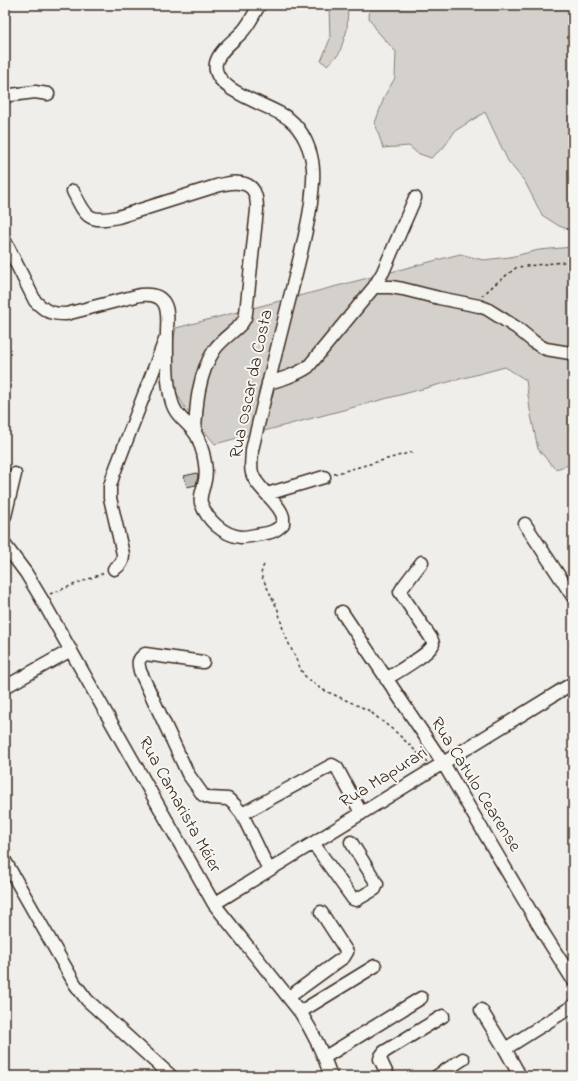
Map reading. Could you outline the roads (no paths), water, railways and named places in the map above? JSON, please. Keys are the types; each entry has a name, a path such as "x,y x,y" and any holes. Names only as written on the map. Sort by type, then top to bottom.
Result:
{"street":[{"name":"Rua Oscar da Costa","path":"5,241 35,301 48,312 66,314 149,294 156,296 164,303 167,316 168,372 171,401 177,414 195,433 203,454 206,472 201,495 201,503 210,519 217,527 230,534 242,537 266,534 276,530 283,524 283,517 278,508 257,483 252,473 252,450 308,227 313,185 313,169 309,150 303,135 293,123 280,113 229,88 218,77 215,69 216,61 220,54 244,30 253,17 258,5"},
{"path":"5,98 11,95 35,92 48,94"},
{"path":"73,191 81,208 88,216 96,220 118,217 226,183 247,184 253,189 256,196 257,210 245,318 242,323 215,349 209,362 198,394 195,433"},
{"path":"268,383 291,376 308,367 374,287 383,272 415,198"},
{"path":"374,287 391,287 402,289 487,308 517,328 540,346 573,355"},
{"path":"114,569 123,561 123,554 110,498 110,486 167,333"},
{"path":"5,516 15,474"},
{"path":"267,494 324,476"},
{"path":"524,524 573,597"},
{"name":"Rua Camarista Méier","path":"5,545 26,573 41,598 214,904 300,1012 311,1029 325,1057 331,1076"},
{"path":"386,679 427,652 433,645 431,638 400,592 422,562"},
{"name":"Rua Catulo Cearense","path":"342,612 386,679 573,980"},
{"path":"5,687 71,650"},
{"path":"203,662 145,654 140,658 138,664 188,774 203,795 210,798 228,799 234,804 242,814 269,870"},
{"name":"Rua Mapurari","path":"214,904 573,683"},
{"path":"242,814 332,765 337,768 360,809 361,814"},
{"path":"313,843 353,899 356,900 375,889 377,884 351,842"},
{"path":"5,861 81,993 93,1006 170,1076"},
{"path":"289,997 346,955 347,952 321,912"},
{"path":"300,1012 375,966"},
{"path":"325,1057 421,998"},
{"path":"505,1049 573,1006"},
{"path":"481,1010 520,1076"},
{"path":"388,1076 380,1059 384,1052 443,1016"},
{"path":"437,1076 463,1059"}]}
